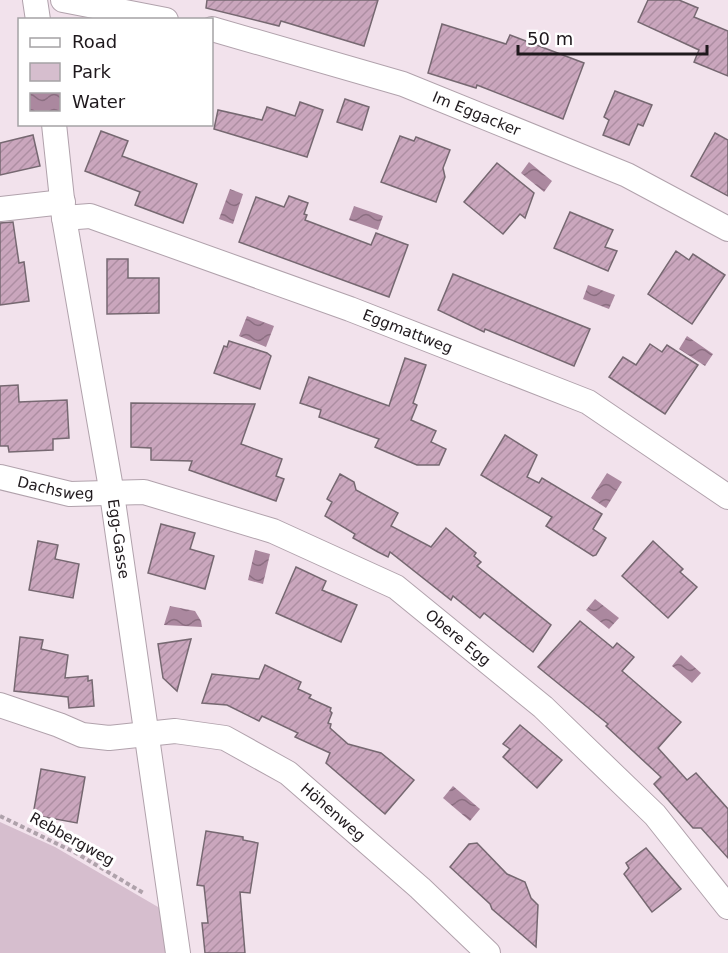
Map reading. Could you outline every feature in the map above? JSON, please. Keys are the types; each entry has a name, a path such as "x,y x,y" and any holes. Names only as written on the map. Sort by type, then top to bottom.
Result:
{"street":[{"path":"35,0 38,18"},
{"path":"63,0 156,18"},
{"name":"Im Eggacker","path":"213,29 403,84 627,175 728,229"},
{"name":"Egg-Gasse","path":"54,126 64,210 112,494 149,735 178,953"},
{"name":"Eggmattweg","path":"0,209 64,210 90,216 350,309 588,402 728,498"},
{"name":"Dachsweg","path":"0,477 70,494 112,494"},
{"name":"Obere Egg","path":"112,494 144,492 273,531 396,587 543,707 655,815 728,907"},
{"name":"Höhenweg","path":"0,705 59,724 82,735 110,738 175,731 225,738 288,773 420,888 488,953"}],"path":[{"name":"Rebbergweg","path":"0,816 76,853 131,887"}],"green space":[{"path":"0,822 55,847 158,907 169,916 175,953 0,953"}],"water":[{"path":"529,162 552,181 544,192 521,173"},
{"path":"230,189 243,194 233,224 219,219"},
{"path":"354,206 383,216 378,230 349,220"},
{"path":"588,285 615,295 609,309 583,299"},
{"path":"247,316 274,326 266,347 239,336"},
{"path":"687,336 713,354 705,366 679,349"},
{"path":"607,473 622,482 606,508 591,498"},
{"path":"255,550 270,554 263,584 248,580"},
{"path":"595,599 619,618 609,629 586,610"},
{"path":"170,606 195,611 202,627 164,625"},
{"path":"681,655 701,673 692,683 672,666"},
{"path":"453,786 480,809 470,821 443,798"}],"building":[{"path":"207,0 378,0 364,46 281,21 279,26 206,8"},
{"path":"648,0 679,0 698,8 694,17 728,31 728,76 694,62 699,50 638,22"},
{"path":"442,24 506,44 510,35 584,63 563,119 477,85 476,88 428,73"},
{"path":"615,91 652,105 643,126 638,124 629,145 603,135 609,120 604,117"},
{"path":"345,99 369,107 362,130 337,122"},
{"path":"300,102 323,110 307,157 214,129 218,110 262,120 267,107 295,116"},
{"path":"101,131 128,141 122,156 197,184 183,223 135,205 140,192 85,171"},
{"path":"715,133 728,140 728,196 691,176"},
{"path":"33,135 40,166 0,175 0,143"},
{"path":"400,136 414,141 416,137 450,150 443,168 445,177 436,202 381,182"},
{"path":"497,163 534,193 525,218 520,214 503,234 464,202"},
{"path":"289,196 308,203 304,214 307,215 305,220 371,245 376,233 408,245 389,297 239,242 256,197 284,207"},
{"path":"570,212 613,230 605,247 617,251 608,271 554,248"},
{"path":"13,222 19,263 24,262 29,301 0,305 0,223"},
{"path":"676,251 689,260 693,254 725,275 692,324 648,294"},
{"path":"107,259 128,259 128,278 159,278 159,313 107,314"},
{"path":"453,274 590,329 574,366 485,329 484,332 438,310"},
{"path":"229,341 271,356 260,389 214,373 224,346 227,347"},
{"path":"650,344 662,352 667,345 698,365 665,414 609,377 623,357 636,365"},
{"path":"405,358 426,365 413,403 417,405 411,420 436,431 431,442 446,449 439,465 417,465 375,447 379,439 319,417 321,410 300,403 309,377 389,406"},
{"path":"18,385 19,402 67,400 69,438 53,439 53,450 9,452 8,446 0,446 0,386"},
{"path":"131,403 255,404 241,444 282,459 276,476 284,479 276,501 189,470 192,461 151,460 151,448 131,447"},
{"path":"505,435 537,455 527,477 539,483 542,478 602,514 593,529 606,538 596,555 593,556 546,526 552,517 481,475"},
{"path":"340,474 354,482 356,490 398,513 391,526 431,547 446,528 476,553 474,556 481,562 477,566 551,625 533,652 484,613 480,618 453,596 451,600 390,552 388,557 378,552 353,538 355,534 325,516 332,502 327,499"},
{"path":"161,524 195,533 190,549 214,556 205,589 148,573"},
{"path":"38,541 58,545 55,559 79,564 73,598 29,590"},
{"path":"653,541 683,569 680,572 697,587 668,618 622,576"},
{"path":"296,567 326,581 322,590 357,605 341,642 276,613"},
{"path":"580,621 613,648 617,643 634,657 622,671 681,722 658,748 687,780 696,773 728,809 728,858 701,828 693,828 654,784 661,777 606,726 608,724 538,667"},
{"path":"20,637 43,640 41,649 68,655 65,678 88,676 88,681 92,680 94,706 69,708 68,697 14,691"},
{"path":"191,639 177,691 163,678 158,644"},
{"path":"265,665 301,682 298,689 311,695 309,698 331,708 332,713 328,723 331,724 330,728 348,744 381,753 414,780 385,814 326,763 330,753 295,737 298,733 262,716 259,721 227,705 202,703 212,674 259,679"},
{"path":"520,725 562,760 537,788 503,757 510,749 503,744"},
{"path":"41,769 85,777 77,823 33,815"},
{"path":"206,831 243,837 243,840 258,843 250,893 240,892 245,953 205,953 202,923 208,923 204,886 197,885"},
{"path":"477,843 507,874 525,882 531,898 538,905 536,947 492,909 490,904 450,867 469,844"},
{"path":"646,848 681,889 652,912 624,874 629,868 626,863"}]}
